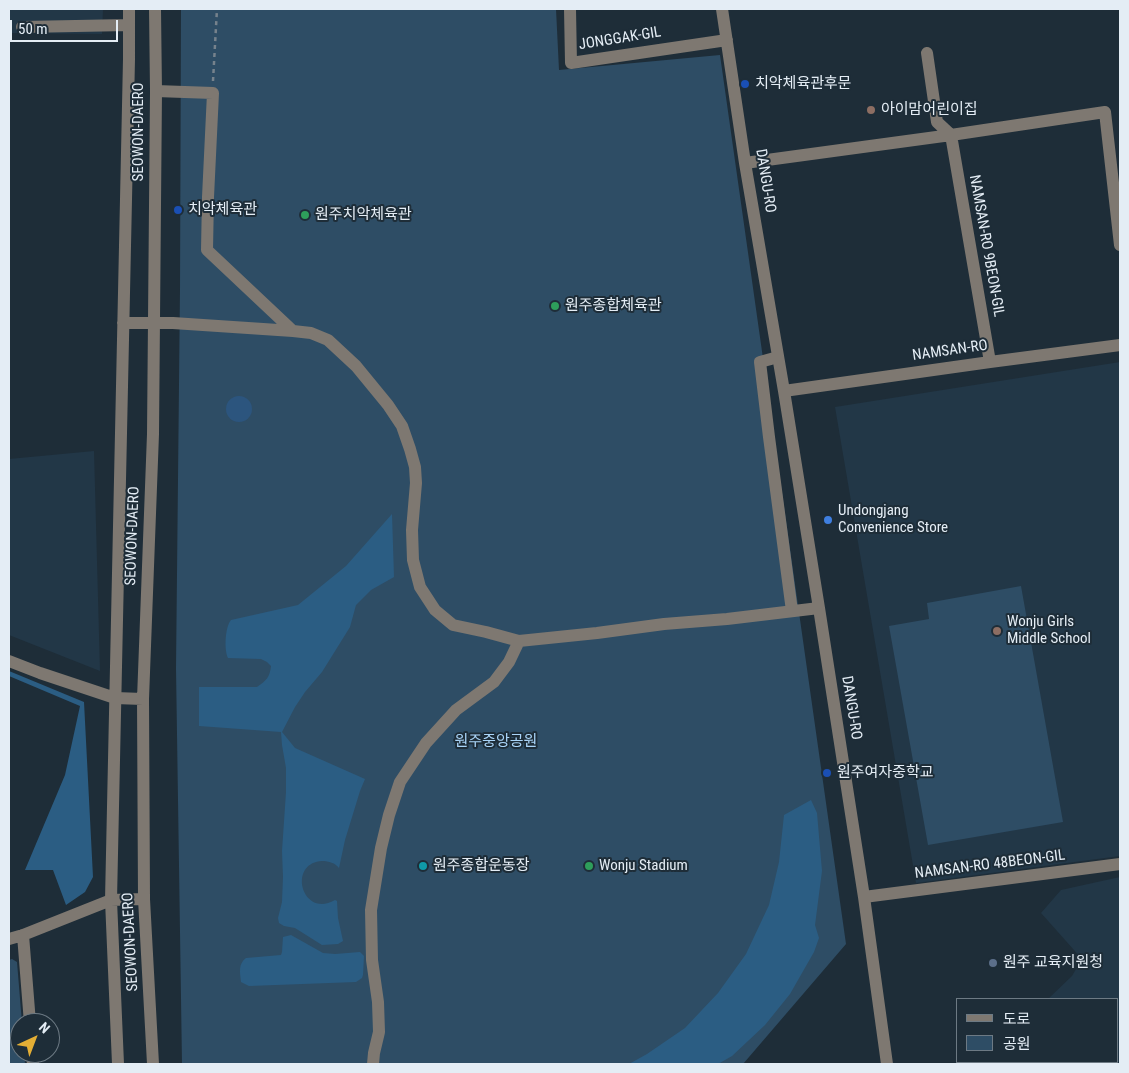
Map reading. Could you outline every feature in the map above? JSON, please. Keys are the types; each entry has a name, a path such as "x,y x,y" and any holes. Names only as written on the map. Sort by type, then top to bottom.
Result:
{"street":[{"name":"SEOWON-DAERO","path":"118,1064 111,900 129,9"},
{"name":"SEOWON-DAERO","path":"153,1064 144,899 144,699 153,434 155,9"},
{"name":"JONGGAK-GIL","path":"570,9 571,63 727,40"},
{"name":"DANGU-RO","path":"722,9 745,163 819,608 864,897 887,1064"},
{"path":"22,27 129,25"},
{"path":"927,53 936,122 951,134"},
{"path":"156,90 213,93 207,250 293,331"},
{"path":"745,163 1105,112 1120,245"},
{"name":"NAMSAN-RO 9BEON-GIL","path":"951,134 990,362"},
{"path":"123,323 154,322 293,331 311,333 328,340 356,366 388,405 402,426 415,467 416,483 412,530 413,560 420,587 435,610 453,625 519,641 819,608"},
{"name":"NAMSAN-RO","path":"784,392 990,362 1120,346"},
{"path":"778,357 760,362 768,437 792,611"},
{"path":"373,1064 379,1032 378,1002 372,960 371,910 381,848 400,782 426,743 456,710 494,682 509,662 519,641"},
{"path":"9,661 115,698 144,699"},
{"name":"NAMSAN-RO 48BEON-GIL","path":"864,897 1120,864"},
{"path":"9,940 111,900 144,899"},
{"path":"23,935 29,1013"}],"path":[{"path":"213,93 217,9"}],"shaded area":[{"path":"9,9 103,9 102,34 9,33"},
{"name":"Wonju Girls Middle School","path":"1120,362 1120,856 916,883 835,407"},
{"path":"239,396 248,400 252,409 248,418 239,422 230,418 226,409 230,400"},
{"path":"94,451 100,671 9,635 9,459"},
{"path":"392,514 394,577 371,590 356,605 350,627 322,672 295,707 282,732 295,748 365,779 345,840 339,868 327,861 311,864 305,871 302,879 307,897 314,902 324,904 337,901 338,918 343,941 338,944 322,945 295,928 279,923 278,918 282,902 282,851 286,792 286,768 281,732 199,726 199,687 257,687 263,683 269,676 271,666 267,662 261,659 228,658 226,639 227,628 231,620 298,605 346,566"},
{"path":"9,671 84,702 93,877 85,892 66,905 53,870 25,870 65,775 80,706 9,676"},
{"path":"811,800 817,813 822,871 815,925 819,938 814,952 790,994 765,1025 732,1056 718,1064 629,1064 685,1028 718,993 746,954 769,905 779,862 784,815"},
{"path":"1120,877 1120,1064 998,1064 1119,1063 1119,998 1049,998 1072,976 1082,959 1041,913 1061,890"},
{"path":"291,935 323,953 360,952 364,956 362,978 356,982 249,986 241,982 240,968 243,960 246,958 281,955 283,937"}],"green space":[{"name":"원주중앙공원","path":"181,9 556,9 559,70 720,55 846,944 743,1064 182,1064 176,668"},
{"path":"1021,586 1063,822 928,845 889,626 929,619 927,603"},
{"path":"12,959 17,962 21,1013 10,1013 10,1063 25,1064 9,1064 9,960"}],"place":[{"name":"치악체육관후문","path":"745,84"},
{"name":"아이맘어린이집","path":"871,110"},
{"name":"치악체육관","path":"178,210"},
{"name":"원주치악체육관","path":"305,215"},
{"name":"원주종합체육관","path":"555,306"},
{"name":"Undongjang Convenience Store","path":"828,520"},
{"name":"Wonju Girls Middle School","path":"997,631"},
{"name":"원주여자중학교","path":"827,773"},
{"name":"원주종합운동장","path":"423,866"},
{"name":"Wonju Stadium","path":"589,866"},
{"name":"원주 교육지원청","path":"993,963"}]}
